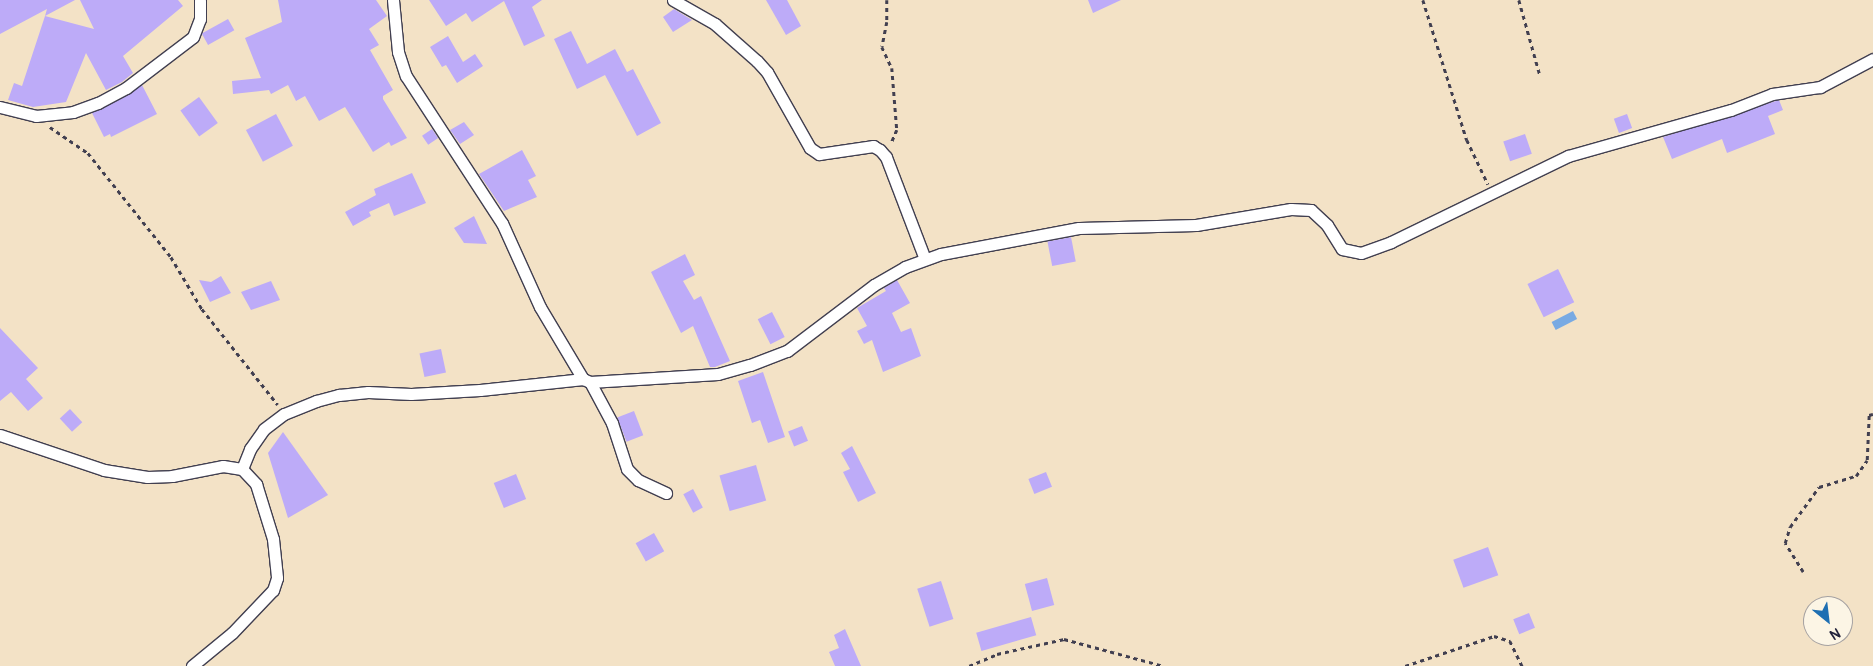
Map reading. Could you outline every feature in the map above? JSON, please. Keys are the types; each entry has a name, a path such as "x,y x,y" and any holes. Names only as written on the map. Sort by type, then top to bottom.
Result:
{"street":[{"path":"393,0 398,52 406,76 502,223 540,307 612,423 627,469 638,480 666,493"},
{"path":"673,0 716,24 757,61 771,78 810,148 820,154 873,146 886,157 925,259"},
{"path":"0,107 36,116 73,112 98,103 154,69 193,37 200,19 198,1"},
{"path":"242,469 250,449 264,429 284,414 316,400 368,392 480,390 587,380 718,374 750,365 787,351 874,285 925,259 1079,228 1196,225 1291,209 1311,210 1327,225 1342,249 1361,253 1390,242 1492,192 1597,145 1731,110 1772,94 1820,87 1873,59"},
{"path":"0,435 59,458 104,470 147,476 172,476 223,466 242,469 256,484 273,539 277,578 260,606 192,666"}],"path":[{"path":"886,0 887,22 882,47 892,68 897,130 886,157"},
{"path":"1423,0 1467,140 1492,192"},
{"path":"1519,0 1540,75"},
{"path":"36,116 88,153 171,257 202,310 268,388 284,414"},
{"path":"1803,572 1785,543 1790,527 1818,487 1856,476 1867,460 1869,415 1873,414"},
{"path":"1405,666 1494,636 1510,641 1522,666"},
{"path":"969,666 1004,652 1064,639 1164,666"}],"water":[{"path":"1573,311 1577,319 1556,330 1552,322"}],"building":[{"path":"0,0 75,0 45,16 47,9 0,34"},
{"path":"80,0 178,0 183,6 123,56 133,73 122,82 106,90 86,53 66,102 33,107 8,100 14,83 22,86 45,16 94,29"},
{"path":"278,0 376,0 387,16 369,29 379,45 370,50 393,90 383,96 383,99 407,138 391,146 389,142 373,152 345,107 319,121 305,96 296,101 288,85 271,94 269,90 233,94 232,81 261,78 245,38 282,22"},
{"path":"429,0 542,0 532,7 545,36 524,46 504,1 472,22 466,13 446,26"},
{"path":"766,0 787,0 801,26 786,35"},
{"path":"1088,0 1121,0 1093,13"},
{"path":"674,9 692,20 673,32 663,17"},
{"path":"228,19 234,30 208,45 202,34"},
{"path":"571,31 587,64 615,49 627,72 633,69 661,123 637,136 605,75 577,89 554,39"},
{"path":"448,36 463,62 475,54 483,66 457,83 446,65 442,67 430,47"},
{"path":"142,85 157,114 111,137 110,134 104,137 92,113"},
{"path":"199,97 218,123 199,136 180,111"},
{"path":"1779,100 1783,110 1768,116 1775,134 1727,153 1722,139 1672,159 1663,137"},
{"path":"276,114 293,146 263,162 246,130"},
{"path":"1627,114 1632,128 1619,133 1614,119"},
{"path":"464,122 474,135 460,144 450,130"},
{"path":"432,129 438,138 428,145 422,136"},
{"path":"1525,134 1532,154 1510,161 1503,141"},
{"path":"522,150 536,176 528,180 537,197 504,211 479,174"},
{"path":"412,173 426,203 394,216 389,203 369,212 371,216 353,226 345,212 376,195 374,189"},
{"path":"474,216 487,244 464,243 454,228"},
{"path":"1071,237 1076,262 1052,266 1047,242"},
{"path":"685,254 695,275 683,281 694,300 701,296 730,361 715,367 710,367 693,326 681,333 651,272"},
{"path":"1558,269 1574,302 1544,317 1527,284"},
{"path":"221,276 231,293 210,302 199,280 211,282"},
{"path":"897,280 910,303 892,313 901,332 911,328 921,356 883,372 872,340 864,344 857,331 867,326 857,308 886,291 884,288"},
{"path":"271,281 280,300 251,310 241,292"},
{"path":"772,312 785,337 770,344 758,319"},
{"path":"0,328 38,368 26,379 43,398 28,411 11,392 0,401"},
{"path":"441,349 446,372 424,377 419,354"},
{"path":"763,372 785,437 768,443 760,420 752,423 738,381"},
{"path":"70,409 82,422 72,432 60,419"},
{"path":"634,411 643,435 627,442 617,417"},
{"path":"802,426 808,441 794,446 788,432"},
{"path":"283,432 328,495 288,518 268,453"},
{"path":"852,446 876,493 858,502 843,472 850,469 841,453"},
{"path":"756,465 766,501 730,511 719,475"},
{"path":"1046,472 1052,487 1034,494 1028,479"},
{"path":"516,474 526,499 504,508 494,483"},
{"path":"693,489 703,508 693,513 683,494"},
{"path":"654,533 664,551 646,562 636,543"},
{"path":"1488,547 1498,575 1463,588 1453,560"},
{"path":"1047,578 1054,605 1032,611 1025,584"},
{"path":"941,581 953,619 930,627 917,589"},
{"path":"1529,613 1535,628 1519,634 1513,619"},
{"path":"1031,617 1036,635 981,651 976,633"},
{"path":"845,629 861,666 835,666 829,652 839,648 834,635"}]}
